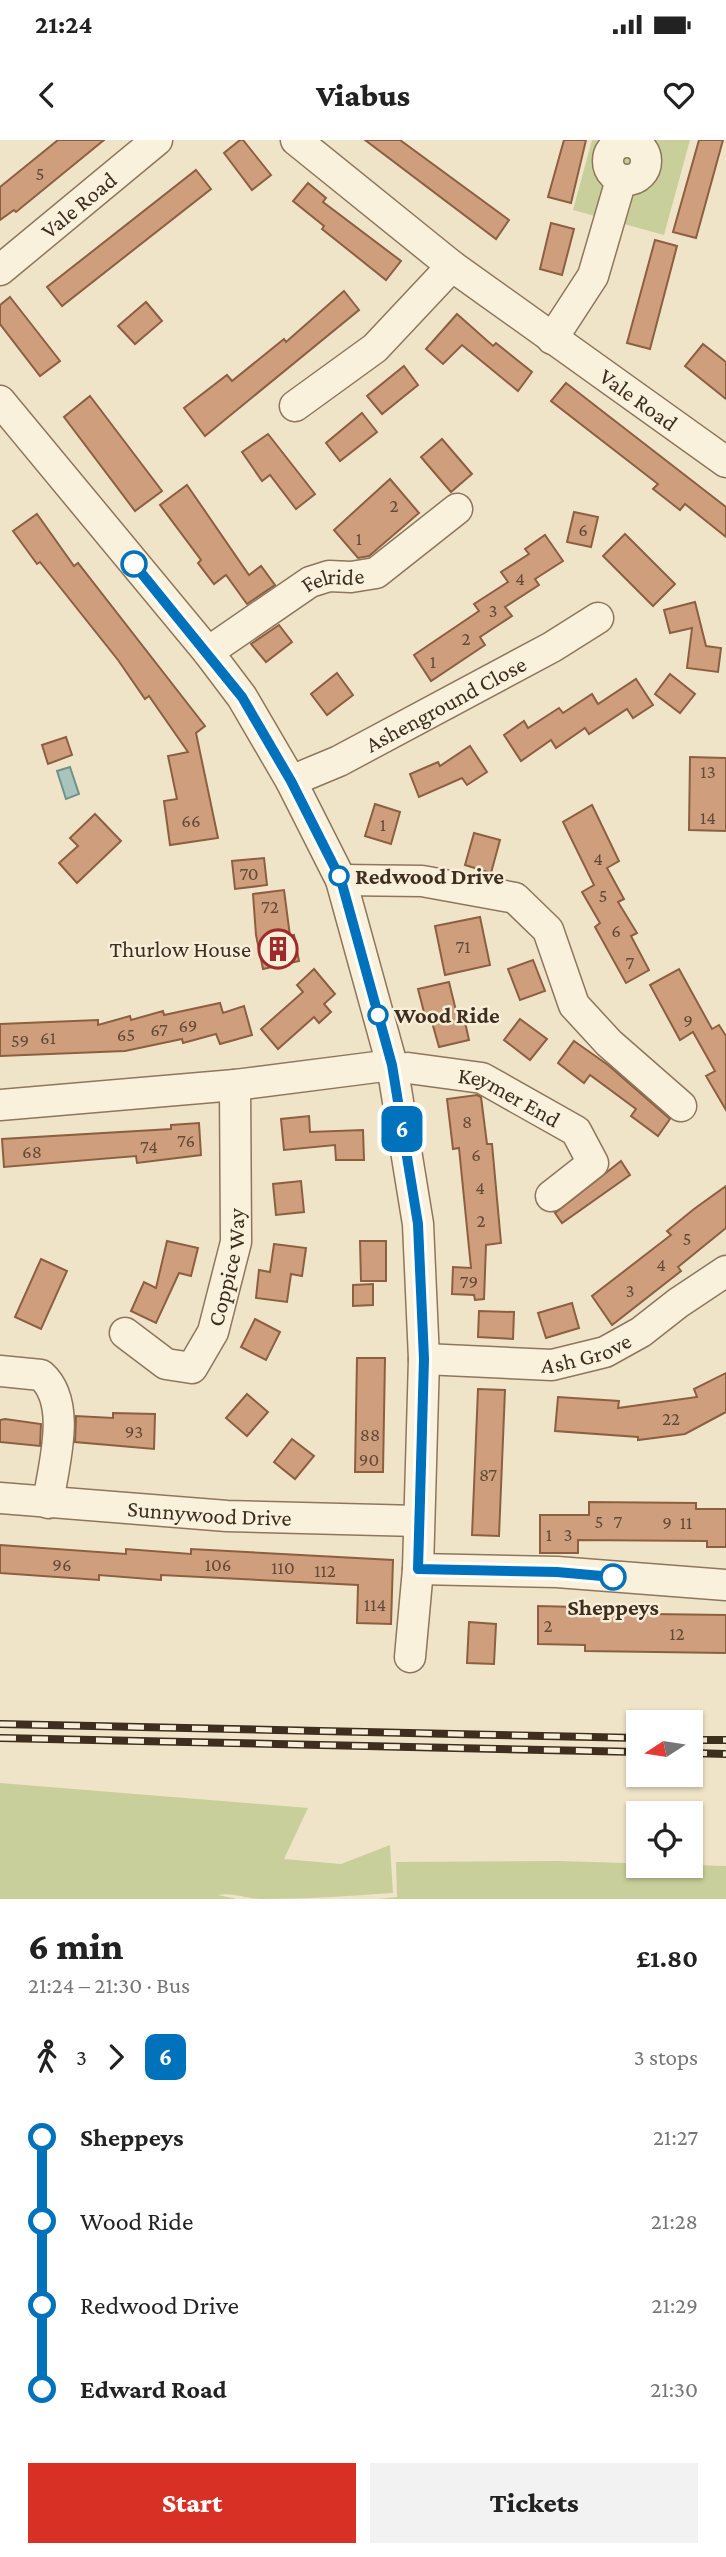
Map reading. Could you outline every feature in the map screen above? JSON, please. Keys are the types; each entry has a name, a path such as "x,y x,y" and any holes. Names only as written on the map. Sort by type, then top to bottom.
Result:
{"street":[{"name":"Vale Road","path":"0,270 157,140"},
{"name":"Vale Road","path":"296,140 452,267 726,462"},
{"path":"552,340 593,275 621,180"},
{"path":"295,406 375,348 452,267"},
{"path":"2,407 208,652 242,697 291,781 341,880 392,1068 418,1224 424,1359 418,1569 410,1657"},
{"name":"Felride","path":"208,652 310,582 330,576 351,577 376,573 457,509"},
{"name":"Ashenground Close","path":"291,781 351,755 552,647 598,618"},
{"path":"341,880 422,881 515,898 548,930 574,1005 609,1043 681,1106"},
{"path":"0,1105 235,1085 392,1068"},
{"name":"Keymer End","path":"392,1068 482,1078 576,1131 593,1163 551,1196"},
{"name":"Coppice Way","path":"125,1333 166,1364 192,1368 213,1332 236,1242 235,1085"},
{"name":"Ash Grove","path":"424,1359 552,1365 605,1352 641,1332 726,1271"},
{"path":"0,1371 41,1375 54,1391 58,1424 48,1503"},
{"name":"Sunnywood Drive","path":"0,1498 227,1516 418,1521"},
{"path":"418,1569 557,1572 726,1586"}],"green space":[{"path":"592,140 690,140 664,235 573,210"},
{"path":"0,1783 308,1808 284,1859 341,1864 390,1845 393,1893 278,1899 223,1894 218,1895 237,1899 0,1899"},
{"path":"396,1862 626,1863 626,1878 703,1878 703,1865 726,1866 726,1899 377,1899 397,1897"}],"water":[{"path":"70,767 79,794 66,799 57,771"}],"building":[{"path":"58,140 104,140 16,212 14,210 0,220 0,187"},
{"path":"243,140 271,175 252,190 224,153"},
{"path":"365,140 400,140 509,220 496,239"},
{"path":"564,140 586,140 571,203 548,197"},
{"path":"699,140 723,140 696,238 673,232"},
{"path":"196,170 211,189 62,306 47,287"},
{"path":"308,183 326,198 323,202 401,261 386,280 322,229 324,226 293,201"},
{"path":"551,223 574,229 562,275 540,269"},
{"path":"655,240 677,246 650,349 627,343"},
{"path":"344,291 359,310 205,436 184,408 227,375 232,381 284,339 286,342"},
{"path":"10,297 60,361 40,376 0,324 0,305"},
{"path":"146,302 162,321 135,344 118,326"},
{"path":"457,314 493,346 496,343 532,372 518,391 462,345 443,364 426,349"},
{"path":"703,344 726,362 726,399 685,366"},
{"path":"404,366 418,385 382,414 367,396"},
{"path":"566,383 726,507 726,537 685,504 680,510 653,489 658,484 551,401"},
{"path":"90,396 162,491 135,511 64,417"},
{"path":"362,413 377,432 340,461 326,443"},
{"path":"268,434 315,494 296,509 270,475 262,481 242,452"},
{"path":"442,439 472,474 451,492 421,457"},
{"path":"390,479 419,513 369,556 358,558 334,530"},
{"path":"187,485 249,575 261,566 275,585 247,604 226,575 214,584 198,563 201,560 160,505"},
{"path":"574,512 598,517 591,547 567,542"},
{"path":"37,514 74,566 78,563 205,726 196,733 218,838 170,845 164,801 177,799 168,756 188,752 149,696 145,699 118,660 40,562 37,564 13,531"},
{"path":"625,534 675,584 653,606 603,556"},
{"path":"545,535 563,561 535,579 539,585 505,607 512,616 480,637 485,645 431,681 414,655 479,611 474,604 508,582 501,572 529,554 525,549"},
{"path":"695,602 706,646 721,648 718,672 687,668 692,628 670,633 664,610"},
{"path":"279,625 292,642 266,662 251,644"},
{"path":"337,673 353,695 327,715 311,694"},
{"path":"670,674 695,694 680,713 655,694"},
{"path":"636,679 653,705 633,718 627,709 589,734 585,728 556,748 551,740 521,761 504,735 524,721 528,728 559,708 563,713 592,694 598,704"},
{"path":"66,737 72,755 48,764 42,745"},
{"path":"470,746 487,772 467,785 462,778 419,797 410,774 438,762 440,766"},
{"path":"690,757 726,758 726,831 689,830"},
{"path":"375,804 400,812 391,844 365,836"},
{"path":"592,805 619,861 607,868 624,899 618,902 637,933 631,936 649,970 626,983 595,927 600,923 582,892 594,885 563,822"},
{"path":"95,814 121,841 77,883 59,863 78,846 70,838"},
{"path":"474,833 500,840 491,873 465,865"},
{"path":"264,858 267,885 235,889 232,861"},
{"path":"284,890 290,936 294,935 299,961 263,969 256,935 253,894"},
{"path":"480,917 490,965 445,975 435,926"},
{"path":"533,960 545,991 520,1000 508,969"},
{"path":"314,969 335,994 324,1004 331,1012 319,1023 314,1017 278,1049 261,1029 303,992 297,985"},
{"path":"679,969 712,1029 719,1025 726,1036 726,1110 706,1076 715,1071 693,1032 680,1040 650,985"},
{"path":"449,982 457,1015 463,1013 469,1040 439,1047 430,1015 425,1016 418,989"},
{"path":"220,1003 223,1013 244,1006 252,1035 220,1044 216,1034 183,1043 182,1039 125,1051 0,1056 0,1024 98,1020 98,1025 130,1016 131,1020 163,1011 164,1015"},
{"path":"520,1019 547,1039 530,1060 504,1040"},
{"path":"574,1041 608,1065 670,1119 658,1136 631,1116 636,1109 590,1075 584,1083 558,1063"},
{"path":"477,1095 481,1097 487,1144 492,1144 501,1243 486,1245 484,1299 475,1300 474,1295 452,1294 453,1267 471,1268 459,1148 453,1149 447,1099"},
{"path":"309,1116 310,1132 363,1130 364,1160 336,1160 335,1145 284,1150 281,1119"},
{"path":"199,1123 201,1155 137,1163 136,1156 4,1167 2,1139 171,1129 171,1125"},
{"path":"621,1161 630,1175 562,1223 555,1213"},
{"path":"301,1181 304,1212 276,1215 273,1184"},
{"path":"726,1186 726,1228 678,1267 681,1271 612,1325 592,1296 671,1235 667,1231"},
{"path":"167,1241 198,1248 191,1276 179,1273 156,1323 131,1311 144,1282 156,1288"},
{"path":"360,1241 386,1241 386,1281 361,1281"},
{"path":"274,1244 306,1248 302,1276 291,1274 287,1302 256,1298 259,1270 270,1272"},
{"path":"41,1259 67,1271 41,1329 15,1317"},
{"path":"373,1284 373,1305 353,1306 353,1285"},
{"path":"572,1303 579,1328 546,1338 538,1313"},
{"path":"479,1311 514,1312 513,1339 478,1337"},
{"path":"255,1319 280,1332 266,1360 241,1347"},
{"path":"357,1358 385,1358 383,1472 355,1472"},
{"path":"726,1373 726,1412 685,1434 638,1440 638,1437 555,1431 558,1397 619,1401 618,1408 697,1397 694,1389"},
{"path":"478,1389 505,1390 499,1536 472,1535"},
{"path":"247,1394 268,1412 247,1436 226,1418"},
{"path":"113,1413 155,1414 154,1449 75,1442 76,1416 113,1418"},
{"path":"0,1420 41,1424 40,1446 0,1442"},
{"path":"292,1439 314,1456 295,1479 274,1462"},
{"path":"589,1502 696,1503 696,1509 726,1509 726,1547 707,1547 707,1541 578,1540 578,1553 540,1553 540,1515 589,1515"},
{"path":"0,1545 126,1554 126,1549 191,1554 191,1549 393,1560 391,1624 357,1623 358,1585 161,1575 161,1580 99,1575 99,1580 0,1573"},
{"path":"538,1606 577,1607 577,1613 726,1615 726,1653 585,1651 585,1645 538,1644"},
{"path":"469,1622 496,1624 494,1664 467,1663"}],"railway":[{"path":"0,1724 626,1738"},
{"path":"0,1738 626,1752"},
{"path":"704,1740 726,1740"},
{"path":"704,1753 726,1754"}],"bus line":[{"name":"6","path":"134,564 242,697 291,781 341,880 392,1065 418,1224 424,1359 418,1569 557,1572 613,1577"}],"place":[{"name":"Redwood Drive","path":"339,876"},
{"name":"Thurlow House","path":"278,949"},
{"name":"Wood Ride","path":"378,1015"},
{"name":"Sheppeys","path":"613,1577"}]}
